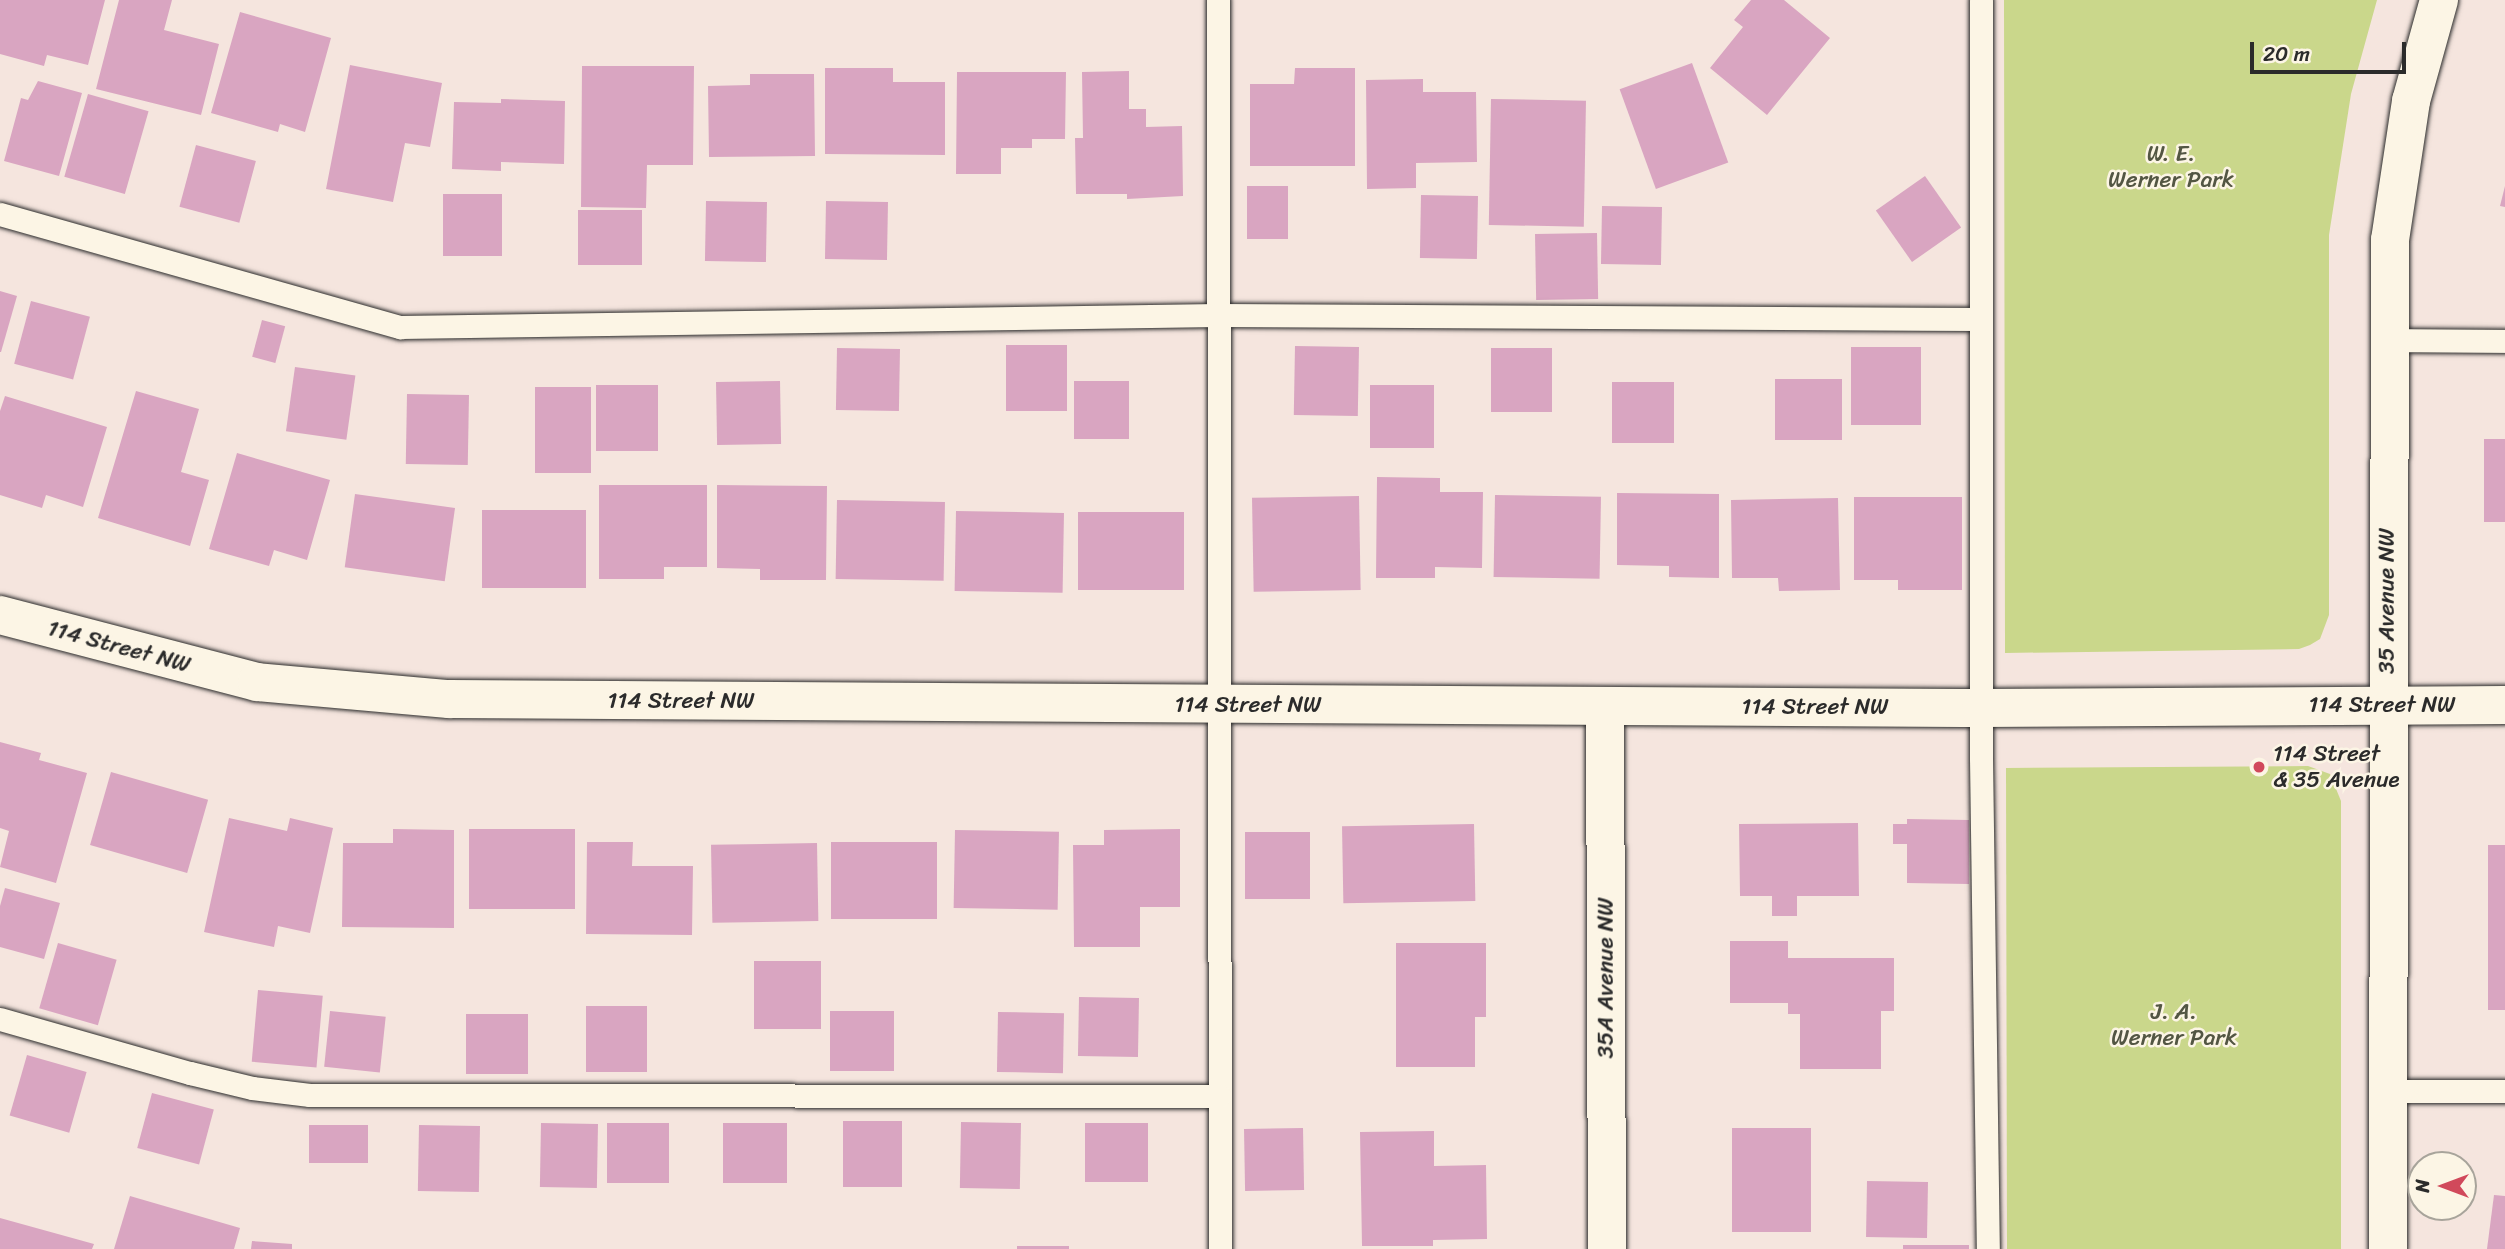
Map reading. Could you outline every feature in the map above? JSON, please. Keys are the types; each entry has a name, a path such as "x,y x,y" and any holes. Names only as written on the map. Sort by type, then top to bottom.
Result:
{"street":[{"name":"35 Avenue NW","path":"2388,1249 2386,705 2390,240 2399,170 2439,0"},
{"name":"114 Street NW","path":"0,615 257,682 375,695 1218,705 1981,708 2505,705"},
{"name":"35A Avenue NW","path":"1605,706 1607,1249"}],"lane":[{"path":"1218,0 1220,1249"},
{"path":"1981,0 1981,708 1988,1249"},
{"path":"0,214 400,327 1218,315 1981,320"},
{"path":"2388,340 2505,341"},
{"path":"0,1019 190,1073 252,1088 310,1095 1219,1096"},
{"path":"2386,1091 2505,1091"}],"green space":[{"name":"W. E. Werner Park","path":"2004,0 2377,0 2351,94 2329,235 2329,615 2320,639 2310,645 2299,649 2005,653"},
{"name":"J. A. Werner Park","path":"2308,766 2330,774 2341,801 2341,1249 2007,1249 2006,768"}],"building":[{"path":"0,0 105,0 88,65 47,55 44,66 0,54"},
{"path":"119,0 172,0 164,30 219,44 201,115 96,89"},
{"path":"1751,0 1784,0 1830,38 1767,115 1710,68 1743,27 1734,20"},
{"path":"240,12 331,38 305,132 280,124 278,132 211,113"},
{"path":"1692,63 1728,163 1656,189 1620,89"},
{"path":"350,65 442,83 430,147 405,143 393,202 326,189"},
{"path":"582,66 694,66 693,165 647,165 646,208 581,207"},
{"path":"825,68 893,68 893,82 945,82 945,155 825,154"},
{"path":"1295,68 1355,68 1355,166 1250,166 1250,84 1294,84"},
{"path":"1129,71 1129,109 1146,109 1146,127 1182,126 1183,196 1127,199 1127,194 1076,194 1075,138 1083,138 1082,72"},
{"path":"957,72 1066,72 1065,139 1032,139 1032,148 1001,148 1001,174 956,174"},
{"path":"750,74 814,74 815,156 709,157 708,86 750,85"},
{"path":"1423,79 1423,92 1476,92 1477,162 1416,163 1416,188 1367,189 1366,80"},
{"path":"38,81 82,93 59,176 4,161 21,98 28,100"},
{"path":"88,94 149,111 125,194 64,177"},
{"path":"501,99 565,101 564,164 501,162 501,171 452,169 454,102 501,103"},
{"path":"1491,99 1586,101 1584,227 1489,225"},
{"path":"196,145 256,161 239,223 179,207"},
{"path":"1925,176 1961,228 1912,262 1876,210"},
{"path":"1247,186 1288,186 1288,239 1247,239"},
{"path":"2505,186 2505,207 2500,206"},
{"path":"443,194 502,194 502,256 443,256"},
{"path":"1421,195 1478,196 1477,259 1420,258"},
{"path":"706,201 767,202 766,262 705,261"},
{"path":"826,201 888,202 887,260 825,259"},
{"path":"1602,206 1662,207 1661,265 1601,264"},
{"path":"578,210 642,210 642,265 578,265"},
{"path":"1597,233 1598,299 1536,300 1535,234"},
{"path":"0,291 17,296 1,352 0,352"},
{"path":"31,301 90,317 73,380 14,364"},
{"path":"262,320 285,326 275,363 252,357"},
{"path":"1006,345 1067,345 1067,411 1006,411"},
{"path":"1295,346 1359,347 1358,416 1294,415"},
{"path":"1851,347 1921,347 1921,425 1851,425"},
{"path":"837,348 900,349 899,411 836,410"},
{"path":"1491,348 1552,348 1552,412 1491,412"},
{"path":"295,367 355,375 346,440 286,431"},
{"path":"1775,379 1842,379 1842,440 1775,440"},
{"path":"780,381 781,444 717,445 716,382"},
{"path":"1074,381 1129,381 1129,439 1074,439"},
{"path":"1612,382 1674,382 1674,443 1612,443"},
{"path":"596,385 658,385 658,451 596,451"},
{"path":"1370,385 1434,385 1434,448 1370,448"},
{"path":"535,387 591,387 591,473 535,473"},
{"path":"136,391 199,409 181,472 209,480 190,546 98,518"},
{"path":"407,394 469,395 468,465 406,464"},
{"path":"5,396 107,427 83,507 46,495 42,508 0,495 0,411"},
{"path":"2484,439 2505,439 2505,522 2484,522"},
{"path":"237,453 330,480 307,560 274,550 269,566 209,549"},
{"path":"1377,477 1440,478 1440,492 1483,492 1482,568 1435,567 1435,578 1376,578"},
{"path":"599,485 707,485 707,567 664,567 664,579 599,579"},
{"path":"717,485 827,486 826,580 760,580 760,569 717,568"},
{"path":"1617,493 1719,494 1719,578 1669,577 1669,566 1617,565"},
{"path":"355,494 455,508 445,581 345,567"},
{"path":"1495,495 1601,497 1600,579 1494,577"},
{"path":"1359,496 1361,590 1254,592 1252,498"},
{"path":"1854,497 1962,497 1962,590 1898,590 1898,580 1854,580"},
{"path":"1838,498 1840,590 1779,591 1778,578 1732,578 1731,500"},
{"path":"837,500 945,502 944,581 836,579"},
{"path":"482,510 586,510 586,588 482,588"},
{"path":"956,511 1064,513 1063,593 955,591"},
{"path":"1078,512 1184,512 1184,590 1078,590"},
{"path":"0,742 41,753 39,760 87,773 56,883 0,867 9,831 0,828"},
{"path":"111,772 208,800 187,873 90,845"},
{"path":"229,818 287,831 290,818 333,828 310,933 278,926 274,947 204,932"},
{"path":"1907,819 1969,820 1969,884 1907,883 1907,844 1893,844 1893,824 1907,824"},
{"path":"1858,823 1859,896 1797,896 1797,916 1772,916 1772,896 1740,896 1739,824"},
{"path":"1474,824 1475,901 1343,903 1342,826"},
{"path":"393,829 454,830 454,928 342,927 343,843 393,843"},
{"path":"469,829 575,829 575,909 469,909"},
{"path":"1180,829 1180,907 1140,907 1140,947 1074,947 1073,845 1104,845 1104,830"},
{"path":"955,830 1059,832 1058,910 954,908"},
{"path":"1245,832 1310,832 1310,899 1245,899"},
{"path":"587,842 633,842 632,866 693,866 692,935 586,934"},
{"path":"831,842 937,842 937,919 831,919"},
{"path":"817,843 818,921 712,923 711,845"},
{"path":"2488,845 2505,845 2505,1010 2488,1010"},
{"path":"5,888 60,903 44,959 0,947 0,906"},
{"path":"1730,941 1788,941 1788,958 1894,958 1894,1011 1881,1011 1881,1069 1800,1069 1800,1014 1788,1014 1788,1003 1730,1003"},
{"path":"58,943 117,960 98,1025 39,1008"},
{"path":"1396,943 1486,943 1486,1017 1475,1017 1475,1067 1396,1067"},
{"path":"754,961 821,961 821,1029 754,1029"},
{"path":"258,990 323,996 316,1067 252,1062"},
{"path":"1079,997 1139,998 1138,1057 1078,1056"},
{"path":"586,1006 647,1006 647,1072 586,1072"},
{"path":"330,1011 386,1017 380,1073 324,1067"},
{"path":"830,1011 894,1011 894,1071 830,1071"},
{"path":"998,1012 1064,1013 1063,1073 997,1072"},
{"path":"466,1014 528,1014 528,1074 466,1074"},
{"path":"27,1055 87,1072 69,1133 10,1116"},
{"path":"152,1093 214,1110 199,1165 137,1148"},
{"path":"843,1121 902,1121 902,1187 843,1187"},
{"path":"961,1122 1021,1123 1020,1189 960,1188"},
{"path":"541,1123 598,1124 597,1188 540,1187"},
{"path":"607,1123 669,1123 669,1183 607,1183"},
{"path":"723,1123 787,1123 787,1183 723,1183"},
{"path":"1085,1123 1148,1123 1148,1182 1085,1182"},
{"path":"309,1125 368,1125 368,1163 309,1163"},
{"path":"419,1125 480,1126 479,1192 418,1191"},
{"path":"1303,1128 1304,1190 1245,1191 1244,1129"},
{"path":"1732,1128 1811,1128 1811,1232 1732,1232"},
{"path":"1434,1131 1434,1166 1486,1165 1487,1239 1433,1240 1433,1246 1362,1246 1360,1132"},
{"path":"1867,1181 1928,1182 1927,1238 1866,1237"},
{"path":"2494,1195 2505,1196 2505,1249 2487,1249"},
{"path":"130,1196 240,1228 234,1249 114,1249"},
{"path":"0,1218 94,1244 92,1249 0,1249"},
{"path":"252,1241 292,1244 292,1249 251,1249"},
{"path":"1903,1245 1969,1245 1969,1249 1903,1249"},
{"path":"1017,1246 1069,1246 1069,1249 1017,1249"}],"place":[{"name":"114 Street & 35 Avenue","path":"2259,767"}]}
